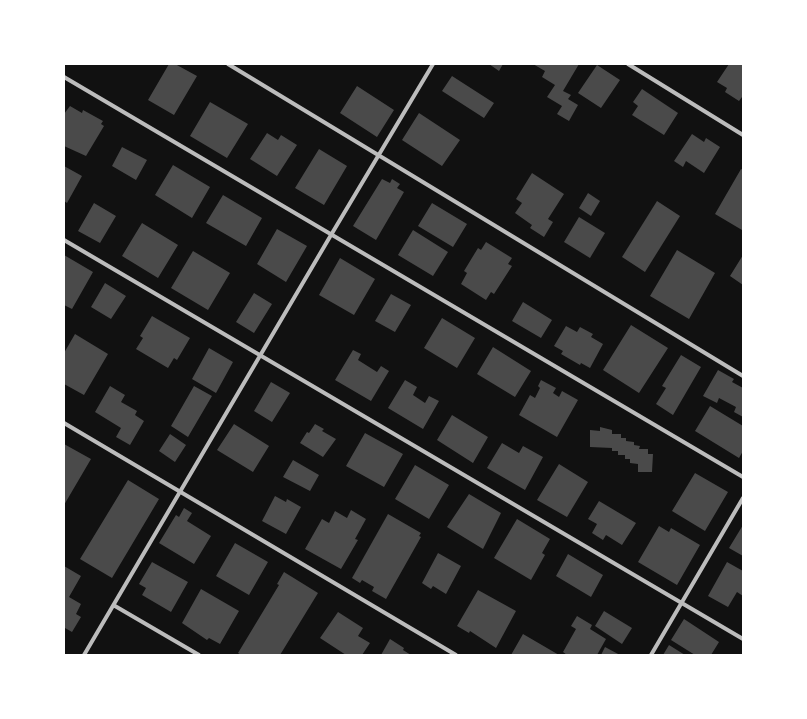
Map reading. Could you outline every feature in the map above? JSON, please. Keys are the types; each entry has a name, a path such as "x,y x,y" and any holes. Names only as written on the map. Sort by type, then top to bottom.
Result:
{"street":[{"path":"228,64 379,154 743,376"},
{"path":"84,655 115,606 331,235 433,64"},
{"path":"628,64 743,135"},
{"path":"64,77 743,477"},
{"path":"64,240 262,354 743,639"},
{"path":"64,423 456,655"},
{"path":"651,655 743,498"},
{"path":"115,606 199,655"}],"building":[{"path":"169,64 175,64 197,76 174,115 148,100"},
{"path":"489,64 503,64 499,71"},
{"path":"533,64 579,64 563,91 571,95 568,99 578,105 569,121 557,114 562,106 547,97 555,85 542,77 545,71"},
{"path":"729,64 743,64 743,98 742,97 739,101 725,92 727,88 717,82"},
{"path":"597,65 620,80 601,108 578,93"},
{"path":"452,76 494,103 484,118 442,91"},
{"path":"357,86 394,110 377,137 340,113"},
{"path":"642,89 678,113 664,135 632,115 638,106 633,102"},
{"path":"210,102 248,124 227,158 190,136"},
{"path":"70,106 82,113 83,110 103,121 101,124 104,126 86,156 64,146 64,114"},
{"path":"419,113 460,140 442,166 402,140"},
{"path":"267,133 278,140 281,135 297,145 277,176 250,159"},
{"path":"692,134 704,142 706,138 720,147 704,173 686,161 683,167 674,161"},
{"path":"122,147 147,160 136,180 112,166"},
{"path":"319,149 347,166 324,205 295,188"},
{"path":"173,165 210,187 192,218 155,195"},
{"path":"64,166 82,176 67,203 64,201"},
{"path":"741,169 743,170 742,230 715,214"},
{"path":"532,173 564,194 548,219 553,222 544,237 530,228 532,225 515,213 522,203 516,199"},
{"path":"382,179 390,183 392,179 400,184 397,188 404,192 376,240 353,226"},
{"path":"588,193 600,201 591,216 579,208"},
{"path":"223,195 262,218 246,246 206,223"},
{"path":"657,201 680,216 645,272 622,257"},
{"path":"94,203 116,216 100,243 78,231"},
{"path":"432,203 467,224 453,247 418,226"},
{"path":"579,217 605,233 590,258 564,242"},
{"path":"142,223 178,245 158,278 122,256"},
{"path":"277,229 307,246 286,282 257,264"},
{"path":"413,230 448,252 433,276 398,255"},
{"path":"486,242 512,258 508,264 512,266 494,294 491,292 486,300 461,284 467,273 464,271 478,248 481,250"},
{"path":"677,250 715,273 689,319 650,296"},
{"path":"193,251 230,273 208,310 171,288"},
{"path":"64,255 93,272 72,309 64,305"},
{"path":"743,255 743,285 730,276"},
{"path":"340,258 375,279 354,315 319,295"},
{"path":"105,283 126,296 111,319 91,307"},
{"path":"254,293 272,304 254,333 236,322"},
{"path":"391,294 411,305 395,332 375,321"},
{"path":"523,302 552,320 541,338 512,321"},
{"path":"152,316 190,338 177,360 174,358 168,368 136,349 143,338 140,336"},
{"path":"442,318 475,338 457,368 424,348"},
{"path":"631,325 668,348 639,393 603,370"},
{"path":"566,326 577,332 580,327 593,334 591,337 603,344 590,368 581,363 580,365 561,354 563,351 554,346"},
{"path":"75,334 108,354 84,395 64,384 64,353"},
{"path":"493,347 531,371 515,397 477,374"},
{"path":"209,348 233,362 216,393 192,379"},
{"path":"353,350 361,354 358,360 377,372 381,366 389,371 371,401 335,380"},
{"path":"681,355 701,367 673,415 656,404 666,388 662,386"},
{"path":"718,370 734,379 732,382 743,388 743,417 734,412 736,407 719,398 717,403 703,396"},
{"path":"405,380 417,387 413,395 425,403 429,396 439,401 423,429 388,408"},
{"path":"541,380 556,388 553,393 559,397 562,391 578,400 557,437 519,415 530,395 535,398 540,388 538,386"},
{"path":"271,382 290,393 272,422 254,411"},
{"path":"110,386 125,395 121,402 137,411 135,415 144,421 130,445 116,437 121,428 95,412"},
{"path":"194,386 212,396 188,437 171,426"},
{"path":"710,406 743,426 743,451 739,458 695,431"},
{"path":"452,415 488,437 473,463 437,440"},
{"path":"234,424 269,446 253,472 217,450"},
{"path":"315,424 324,429 322,431 336,439 323,457 300,443 307,432 309,433"},
{"path":"600,427 612,430 612,434 621,434 621,438 626,438 626,441 634,442 634,445 640,446 639,449 648,449 648,454 653,454 652,472 638,472 638,464 630,463 630,459 625,459 625,455 618,455 618,451 612,451 612,448 590,447 590,430 600,431"},
{"path":"365,433 403,454 384,487 346,466"},
{"path":"170,434 186,445 175,462 159,451"},
{"path":"502,443 519,453 523,446 543,457 525,490 487,468"},
{"path":"64,444 91,459 64,505"},
{"path":"293,460 319,475 310,491 283,477"},
{"path":"559,464 588,482 567,517 537,500"},
{"path":"415,465 449,485 429,519 395,499"},
{"path":"695,473 728,492 705,531 672,511"},
{"path":"128,480 159,499 112,578 80,559"},
{"path":"469,494 501,513 483,549 447,527"},
{"path":"275,496 286,502 287,499 301,507 286,534 262,521"},
{"path":"599,501 636,523 622,545 606,535 603,540 592,533 597,524 588,519"},
{"path":"184,508 192,513 187,521 211,536 194,564 159,543 176,515 179,517"},
{"path":"351,510 366,519 355,539 358,540 341,569 305,549 322,519 329,523 335,511 347,518"},
{"path":"388,514 421,533 419,536 421,537 386,599 372,591 374,587 362,580 360,583 352,578"},
{"path":"517,519 550,539 542,553 545,555 531,580 494,558"},
{"path":"743,525 743,556 729,548"},
{"path":"659,526 669,532 671,528 700,545 677,585 638,562"},
{"path":"235,543 268,562 249,595 216,576"},
{"path":"438,553 461,566 446,594 433,586 431,589 422,583"},
{"path":"568,554 603,575 591,597 556,576"},
{"path":"152,562 188,582 171,612 142,595 146,588 139,584"},
{"path":"727,562 743,571 743,596 737,592 728,607 708,596"},
{"path":"64,566 81,576 69,597 81,604 76,614 81,617 72,632 65,628 64,630"},
{"path":"284,572 318,593 280,655 241,655 238,653 279,585 277,584"},
{"path":"201,589 239,611 220,644 209,638 207,640 182,623"},
{"path":"478,590 516,611 496,648 470,631 469,633 457,626"},
{"path":"604,611 632,628 622,644 595,626"},
{"path":"338,612 363,628 358,636 370,643 362,655 346,655 320,638"},
{"path":"577,616 592,625 590,629 606,639 597,655 567,655 563,652 576,629 571,626"},
{"path":"684,619 719,642 711,655 695,655 671,640"},
{"path":"523,634 559,655 511,655"},
{"path":"390,639 404,648 403,650 411,655 381,655"},
{"path":"669,645 685,655 663,655"},
{"path":"605,647 620,655 601,655"}]}
